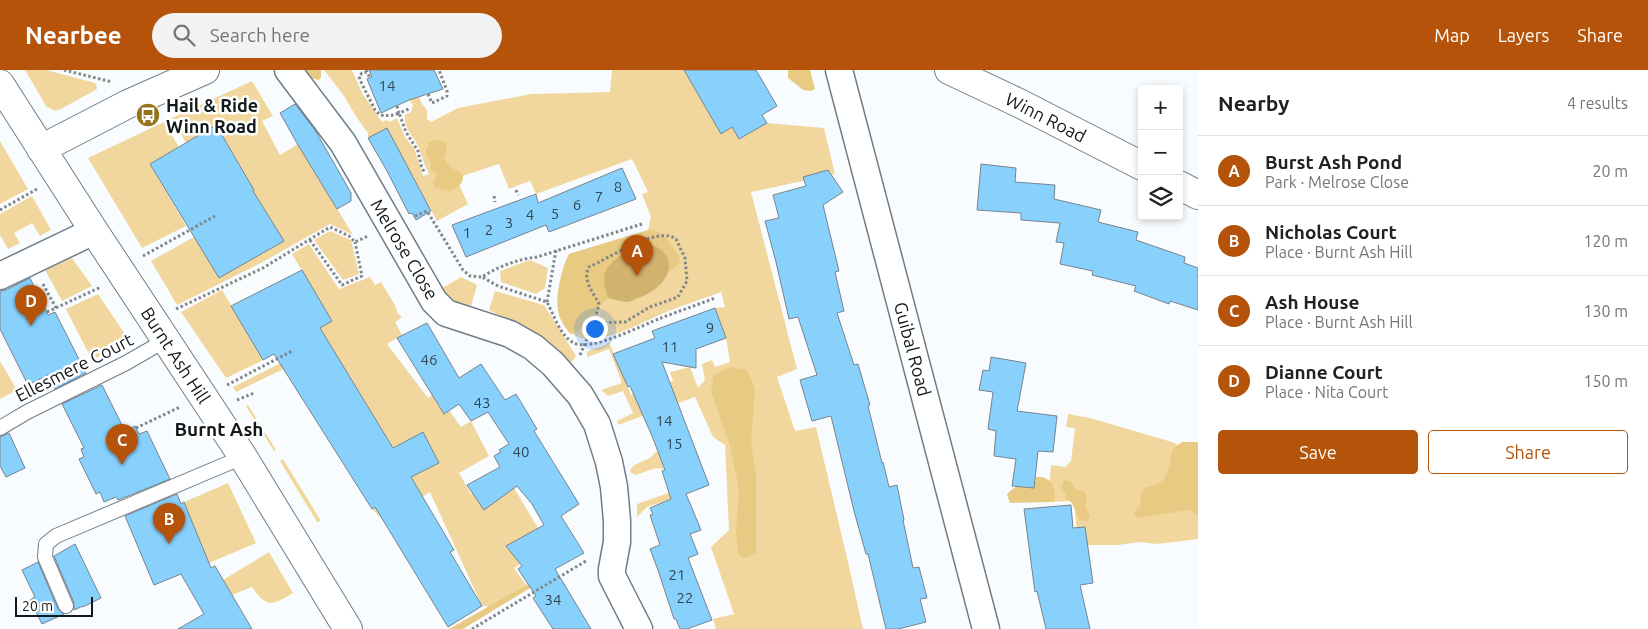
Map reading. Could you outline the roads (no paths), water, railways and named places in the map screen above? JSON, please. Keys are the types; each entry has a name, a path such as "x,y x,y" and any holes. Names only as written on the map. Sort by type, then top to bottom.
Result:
{"street":[{"path":"41,149 128,104 205,70"},
{"name":"Melrose Close","path":"288,70 343,143 434,301 446,313 510,334 533,347 553,364 580,395 597,424 609,462 614,487 617,542 612,576 639,629"},
{"name":"Guibal Road","path":"839,70 986,629"},
{"name":"Winn Road","path":"949,70 1021,104 1138,164"},
{"name":"Burnt Ash Hill","path":"0,84 243,457 348,629"},
{"path":"1183,187 1198,195"},
{"path":"0,276 94,231"}],"lane":[{"name":"Ellesmere Court","path":"0,428 27,412 126,363 166,340"},
{"path":"66,606 45,557 46,544 56,536 243,457"}],"place":[{"name":"Hail & Ride Winn Road","path":"148,115"},
{"name":"Burst Ash Pond","path":"637,276"},
{"name":"Dianne Court","path":"31,326"},
{"name":"Ash House","path":"122,465"},
{"name":"Nicholas Court","path":"169,544"}],"district":[{"name":"Burnt Ash","path":"219,429"}]}
